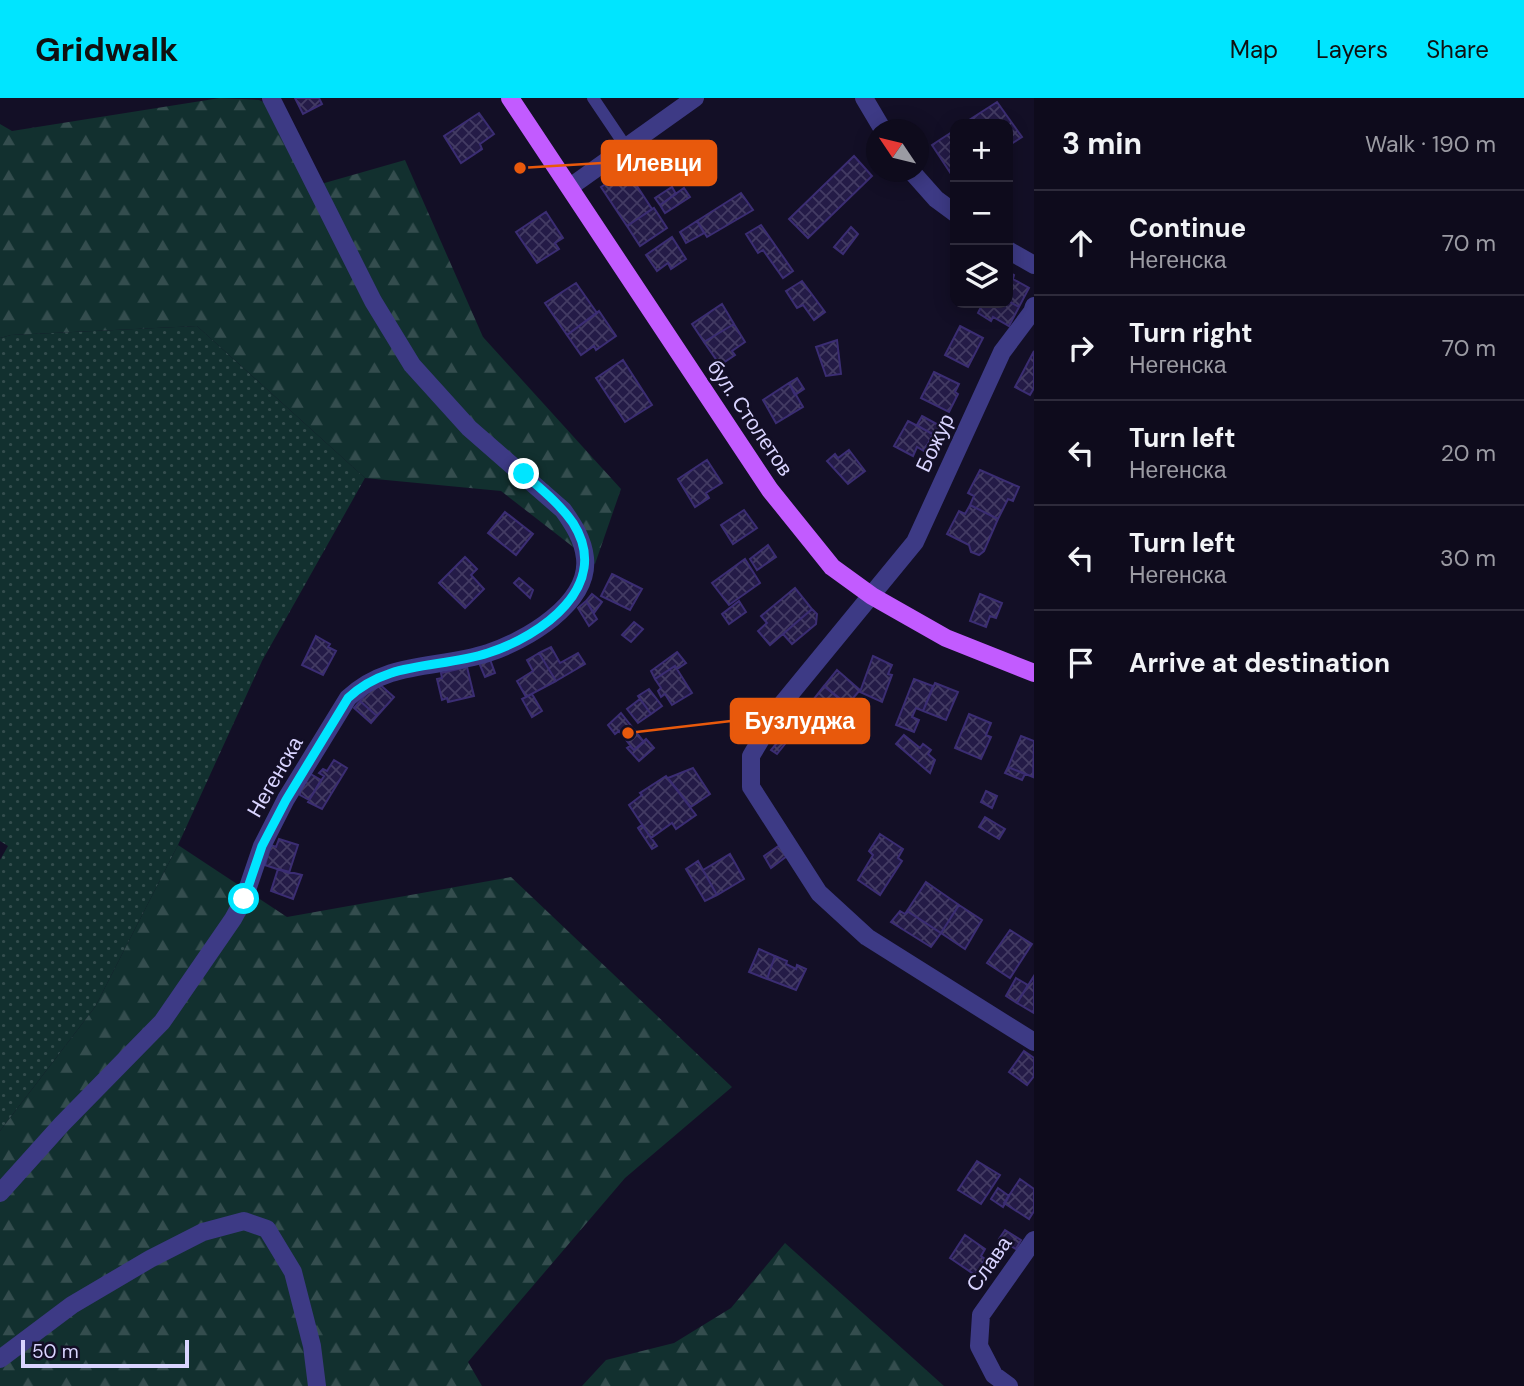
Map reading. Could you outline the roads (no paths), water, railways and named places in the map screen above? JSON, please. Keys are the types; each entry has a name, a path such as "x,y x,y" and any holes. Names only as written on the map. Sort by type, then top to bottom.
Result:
{"main road":[{"name":"бул. Столетов","path":"510,98 770,490 832,567 872,596 946,638 1034,673"}],"street":[{"name":"Негенска","path":"0,1193 62,1124 162,1022 233,919 244,899 267,837 286,800 348,698 359,687 386,673 486,654 537,629 561,610 575,593 583,576 585,560 582,543 563,510 469,428 435,393 394,338 343,244 271,98"},
{"path":"570,187 695,98"},
{"path":"864,98 876,119"},
{"path":"921,182 936,200 950,210"},
{"path":"1013,253 1034,265"},
{"name":"Божур","path":"1034,306 1002,352 915,542 782,704 751,756 751,787 819,893 867,937 1034,1042"},
{"path":"0,1359 72,1305 150,1259 203,1232 244,1221 267,1229 292,1272 312,1346 317,1386"},
{"name":"Слава","path":"1009,1386 994,1375 979,1346 981,1315 1034,1240"}],"lane":[{"path":"593,98 626,147"}],"place":[{"name":"Илевци","path":"520,168"},
{"name":"Бузлуджа","path":"628,733"}]}
